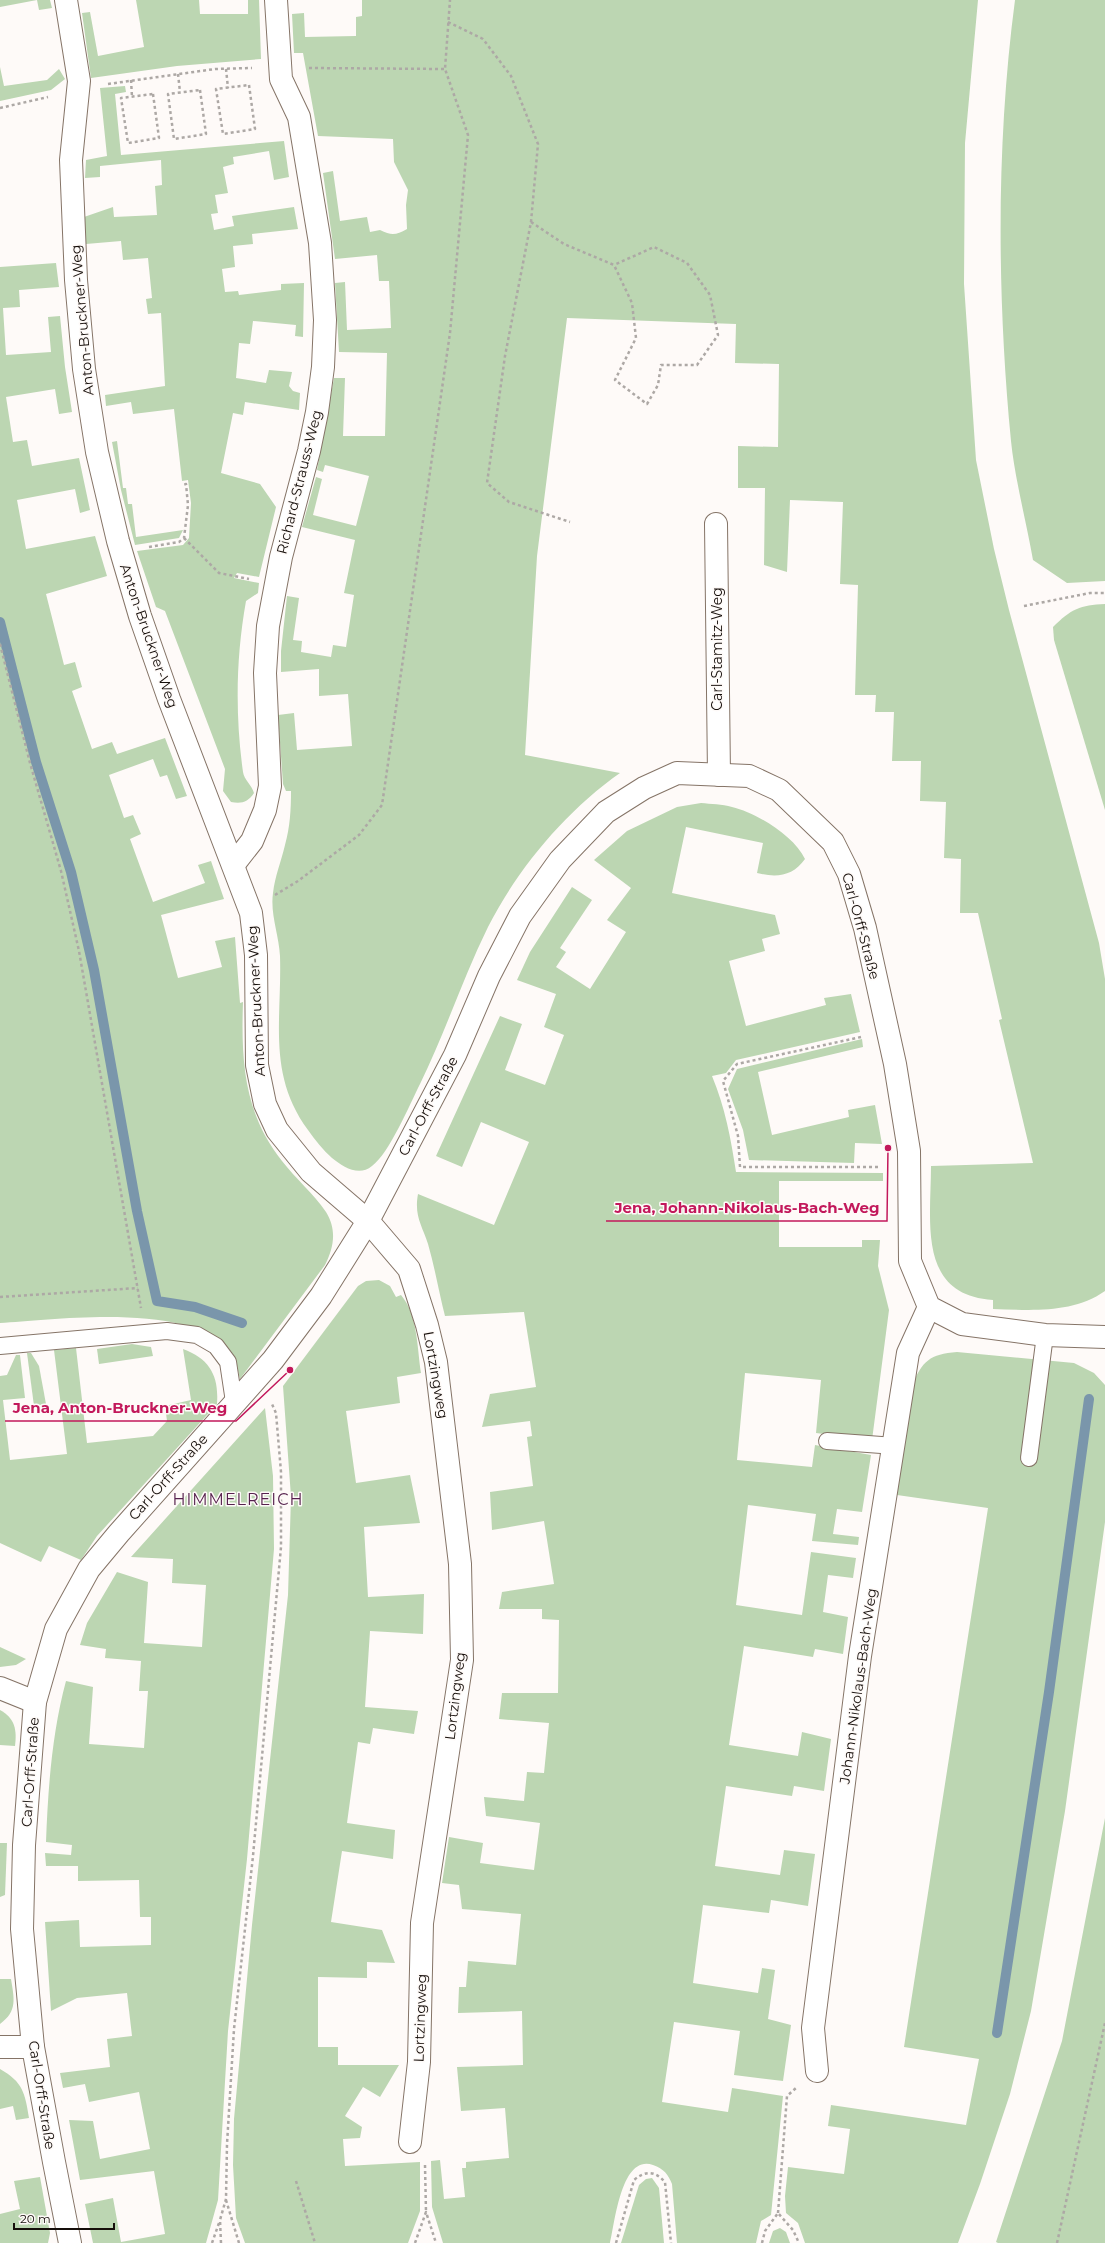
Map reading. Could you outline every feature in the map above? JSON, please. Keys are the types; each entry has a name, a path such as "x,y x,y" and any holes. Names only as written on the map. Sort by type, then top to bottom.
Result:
{"street":[{"name":"Anton-Bruckner-Weg","path":"66,0 79,81 71,160 76,280 83,354 97,452 120,551 131,589 169,699 234,864 251,913 256,955 256,1065 265,1104 277,1130 311,1172 368,1222"},
{"name":"Richard-Strauss-Weg","path":"234,864 252,841 265,810 270,786 265,673 268,626 275,584 317,412 323,367 324,320 320,244 299,117 288,98 281,79 279,68 276,0"},
{"name":"Carl-Stamitz-Weg","path":"716,524 719,774"},
{"name":"Carl-Orff-Straße","path":"70,2243 33,2047 22,1929 24,1845 35,1702 56,1629 89,1569 272,1360 321,1296 368,1222 455,1055 489,976 520,916 560,860 606,812 644,788 678,773 749,776 779,790 833,842 849,874 865,928 895,1064 909,1151 910,1261 929,1307"},
{"name":"Lortzingweg","path":"368,1222 409,1269 427,1324 436,1362 460,1564 462,1660 422,1923 419,2062 410,2142"},
{"path":"929,1307 962,1324 1045,1335 1105,1337"},
{"name":"Johann-Nikolaus-Bach-Weg","path":"817,2071 813,2028 860,1656 895,1446 908,1353 929,1307"},
{"path":"0,1688 35,1702"},
{"path":"0,2047 33,2047"}],"lane":[{"path":"0,1346 167,1331 197,1335 216,1346 228,1362 234,1402"},
{"path":"1029,1458 1045,1335"},
{"path":"827,1441 895,1446"}],"path":[{"path":"273,896 298,881 359,835 382,805 450,333 468,135 445,69 450,0"},
{"path":"448,22 483,39 511,76 538,144 531,222 505,356 487,483 509,502 570,522"},
{"path":"0,108 78,88 226,68 445,69"},
{"path":"226,68 228,88"},
{"path":"178,74 180,92"},
{"path":"131,80 132,97"},
{"path":"249,85 255,129 223,134 216,89 228,88 249,85"},
{"path":"200,90 206,134 174,139 168,94 180,92 200,90"},
{"path":"153,94 159,138 128,143 121,98 132,97 153,94"},
{"path":"531,222 564,244 614,265 632,303 636,338 615,380 647,404 658,385 661,365 697,365 718,335 710,295 687,263 654,247 614,265"},
{"path":"120,551 179,542 184,538 188,505 186,484 183,485"},
{"path":"184,538 219,573 275,584"},
{"path":"1024,606 1090,593 1105,593"},
{"path":"0,644 30,763 61,871 79,951 142,1316"},
{"path":"867,1035 737,1064 723,1081 738,1136 740,1166 888,1167"},
{"path":"0,1297 138,1288"},
{"path":"212,2243 226,2199 227,2144 234,2029 254,1848 281,1547 282,1472 276,1413 259,1374"},
{"path":"1057,2243 1105,2023"},
{"path":"762,2243 765,2231 778,2213 787,2096 817,2071"},
{"path":"410,2142 425,2162 426,2212 436,2243"},
{"path":"616,2243 634,2180 647,2172 654,2173 665,2182 671,2243"},
{"path":"296,2181 315,2243"},
{"path":"226,2199 239,2243"},
{"path":"415,2243 426,2212"},
{"path":"778,2213 794,2230 799,2243"},
{"path":"220,2220 221,2243"}],"green space":[{"path":"0,0 37,0 0,7"},
{"path":"37,0 50,0 52,8 39,10"},
{"path":"136,0 199,0 200,14 248,14 248,0 259,0 261,59 177,66 91,78 82,13 90,12 98,56 144,47"},
{"path":"362,0 978,0 965,143 964,284 976,460 994,549 1009,610 1099,943 1105,979 1105,1291 1079,1304 1065,1307 1036,1310 993,1309 993,1300 969,1295 951,1285 940,1270 934,1252 931,1232 931,1166 1033,1163 999,1020 1002,1019 978,913 960,913 961,859 944,858 946,802 920,801 921,761 892,761 894,712 875,712 876,695 855,695 858,585 840,584 843,502 790,500 787,572 764,565 765,488 738,488 738,446 778,447 779,364 735,363 736,324 567,318 537,556 525,755 620,773 600,788 562,823 529,862 500,905 479,946 438,1045 411,1104 399,1128 379,1160 372,1166 362,1171 351,1170 341,1165 319,1145 295,1109 287,1088 279,1046 280,956 272,901 274,887 287,838 291,805 291,791 286,791 283,784 278,715 294,713 297,750 352,746 348,694 319,696 319,669 281,672 281,651 287,596 299,598 293,640 302,641 301,652 331,657 333,645 346,647 354,595 344,593 355,540 302,527 316,477 322,479 313,515 356,526 369,476 325,465 323,472 317,470 334,378 345,378 343,436 385,436 387,353 339,352 335,283 345,282 347,330 391,328 389,281 379,281 377,255 335,259 323,173 333,171 340,221 367,217 370,232 380,230 394,234 400,233 407,229 406,205 408,190 394,162 393,139 318,136 303,53 294,53 292,14 304,13 305,37 356,36 356,17 362,16"},
{"path":"1015,0 1105,0 1105,581 1067,583 1033,560 1013,456 1006,386 1003,331 1001,220 1004,109"},
{"path":"0,67 4,86 47,80 59,69 65,79 51,90 0,101"},
{"path":"125,86 126,92 115,94 121,155 284,141 289,177 274,180 269,151 233,157 234,164 223,167 228,193 215,195 218,213 211,214 214,230 234,226 232,216 294,207 298,229 252,234 253,244 233,246 235,267 222,269 225,292 238,291 239,295 281,290 281,284 304,283 303,337 295,336 296,325 253,321 250,344 239,343 236,378 266,383 269,370 292,372 289,386 293,391 300,393 299,410 245,402 243,415 233,413 221,473 260,484 276,507 259,577 237,573 234,578 259,583 258,593 246,601 240,643 238,686 240,751 244,775 254,793 247,800 238,803 231,802 223,791 225,769 165,611 156,607 137,551 183,545 189,538 191,503 188,480 182,481 174,409 133,414 131,402 106,406 105,395 165,386 161,313 148,314 146,299 152,298 148,258 123,260 121,241 86,244 84,217 113,207 114,217 157,215 155,186 162,185 161,160 100,166 100,177 85,178 86,160 107,156 100,88"},
{"path":"56,263 59,287 19,290 20,307 3,308 6,355 51,352 48,317 60,316 65,367 72,412 59,414 55,389 6,397 13,442 27,440 32,466 79,458 90,510 80,513 75,489 17,500 26,549 95,536 107,576 46,594 64,665 75,662 82,687 72,691 92,749 112,742 117,754 165,738 187,796 176,799 167,775 160,777 153,759 109,775 124,818 133,815 141,834 130,839 153,902 205,883 198,865 211,861 224,899 161,915 178,978 222,967 215,941 235,937 240,1003 243,1002 244,1066 252,1105 269,1143 287,1168 326,1212 332,1225 332,1245 325,1265 240,1379 234,1356 216,1338 190,1327 159,1320 125,1317 90,1317 0,1323 0,267"},
{"path":"117,441 123,488 126,488 128,504 132,504 136,537 183,530 179,538 135,545 121,490 112,442"},
{"path":"1105,604 1105,810 1054,640 1053,627 1065,616 1076,609 1089,605"},
{"path":"701,803 732,807 752,814 784,834 800,850 805,859 800,865 790,872 778,875 764,875 757,873 763,843 686,827 672,893 775,915 780,934 762,939 765,951 729,961 746,1026 826,1005 824,998 851,994 860,1032 736,1060 726,1073 712,1076 721,1099 727,1123 736,1172 883,1173 883,1181 779,1181 779,1247 862,1247 862,1240 880,1240 878,1266 889,1310 872,1440 816,1433 821,1380 745,1373 737,1460 812,1467 815,1445 871,1455 862,1512 837,1509 833,1534 859,1537 858,1545 812,1541 816,1514 748,1505 736,1605 802,1615 811,1552 856,1558 853,1578 828,1575 823,1612 848,1617 843,1654 815,1649 813,1657 744,1646 729,1745 798,1756 802,1732 831,1739 824,1791 794,1786 792,1796 726,1786 715,1866 780,1875 784,1850 815,1854 808,1906 771,1900 769,1913 703,1905 693,1983 758,1993 762,1968 775,1970 768,2019 791,2025 783,2081 734,2075 740,2031 674,2022 662,2102 728,2112 732,2088 783,2096 771,2215 761,2221 756,2243 677,2243 672,2184 665,2172 660,2168 653,2165 642,2164 633,2170 621,2192 610,2243 443,2243 432,2207 431,2161 440,2160 444,2199 465,2197 462,2168 466,2168 466,2162 509,2158 505,2108 461,2111 457,2067 523,2065 522,2011 458,2013 459,1987 466,1987 468,1961 516,1965 521,1914 462,1909 459,1885 442,1883 449,1837 483,1843 480,1863 534,1870 540,1823 486,1816 484,1797 524,1801 527,1772 544,1773 549,1723 499,1719 502,1693 558,1693 559,1620 542,1619 542,1609 499,1609 502,1592 554,1584 544,1521 492,1530 490,1492 533,1486 527,1437 532,1436 530,1421 482,1427 490,1394 536,1387 524,1312 445,1316 428,1244 418,1214 418,1194 494,1225 529,1142 481,1122 462,1167 436,1156 500,1016 522,1024 505,1070 545,1085 564,1035 544,1027 556,994 517,980 530,952 572,887 592,900 560,948 566,952 556,967 590,989 626,932 607,920 631,888 594,860 627,831 677,807"},
{"path":"862,1039 863,1047 758,1072 772,1135 849,1117 848,1110 875,1105 882,1144 855,1143 854,1163 749,1160 743,1130 728,1089 737,1069"},
{"path":"379,1280 390,1286 396,1297 401,1295 407,1303 416,1332 421,1373 397,1377 400,1403 346,1411 356,1483 410,1475 420,1523 364,1527 368,1597 424,1594 423,1634 370,1631 365,1707 418,1711 414,1734 373,1728 370,1744 358,1742 347,1823 395,1830 393,1859 342,1851 331,1922 382,1930 395,1963 367,1962 367,1978 318,1977 318,2047 338,2047 338,2065 399,2065 380,2097 363,2087 345,2116 362,2127 360,2138 343,2139 345,2166 420,2162 420,2211 408,2243 245,2243 236,2218 233,2165 234,2119 252,1925 288,1595 291,1497 283,1386 358,1286 366,1281"},
{"path":"132,1344 151,1347 153,1356 99,1364 97,1349"},
{"path":"76,1348 87,1443 153,1436 167,1421 165,1406 191,1400 183,1349 200,1358 211,1370 216,1385 217,1404 97,1536 81,1560 49,1546 41,1562 0,1543 0,1376 7,1375 16,1355 20,1355 25,1398 3,1400 10,1460 67,1454 54,1350"},
{"path":"957,1352 1074,1363 1094,1373 1105,1385 1105,1522 1065,1811 1031,2011 1010,2094 980,2184 958,2243 805,2243 798,2223 786,2213 785,2196 788,2167 844,2174 850,2129 828,2126 831,2105 966,2125 979,2059 904,2047 988,1508 897,1495 912,1386 919,1370 928,1360 940,1355"},
{"path":"27,1353 31,1353 39,1366 46,1404 34,1406"},
{"path":"265,1408 273,1476 274,1549 247,1859 228,2031 218,2200 206,2243 93,2243 85,2204 113,2198 121,2242 165,2234 154,2171 80,2180 69,2120 93,2121 100,2159 150,2149 139,2092 89,2102 85,2084 63,2088 60,2073 110,2067 107,2039 132,2036 127,1993 77,1998 51,2011 45,1922 79,1920 80,1947 151,1945 151,1917 140,1917 139,1880 78,1881 78,1866 46,1866 45,1853 71,1855 72,1845 46,1842 48,1801 57,1720 66,1681 93,1687 89,1744 144,1748 148,1691 139,1691 141,1661 105,1658 106,1649 80,1645 87,1623 117,1572 148,1582 144,1643 202,1647 206,1585 172,1583 173,1559 131,1557"},
{"path":"0,1647 26,1659 16,1665 0,1667"},
{"path":"0,1710 9,1717 14,1725 16,1735 15,1746 0,1745"},
{"path":"1105,1818 1105,2243 998,2243 996,2242 1062,2041"},
{"path":"0,1843 7,1843 5,1895 0,1897"},
{"path":"0,1979 11,1979 14,1998 10,2014 0,2024"},
{"path":"0,2069 14,2079 22,2089 29,2118 16,2120 13,2106 0,2109"},
{"path":"40,2177 50,2233 48,2243 0,2243 0,2214 20,2209 14,2181"},
{"path":"652,2178 659,2188 664,2243 621,2243 639,2185 646,2179"},
{"path":"780,2228 786,2232 790,2243 769,2243 773,2231"}],"waterway":[{"path":"0,622 36,762 71,872 94,970 137,1211 157,1301 195,1307 242,1323"},
{"path":"997,2033 1049,1692 1089,1399"}],"place":[{"name":"Jena, Johann-Nikolaus-Bach-Weg","path":"888,1148"},
{"name":"Jena, Anton-Bruckner-Weg","path":"290,1370"}],"district":[{"name":"HIMMELREICH","path":"238,1499"}]}
